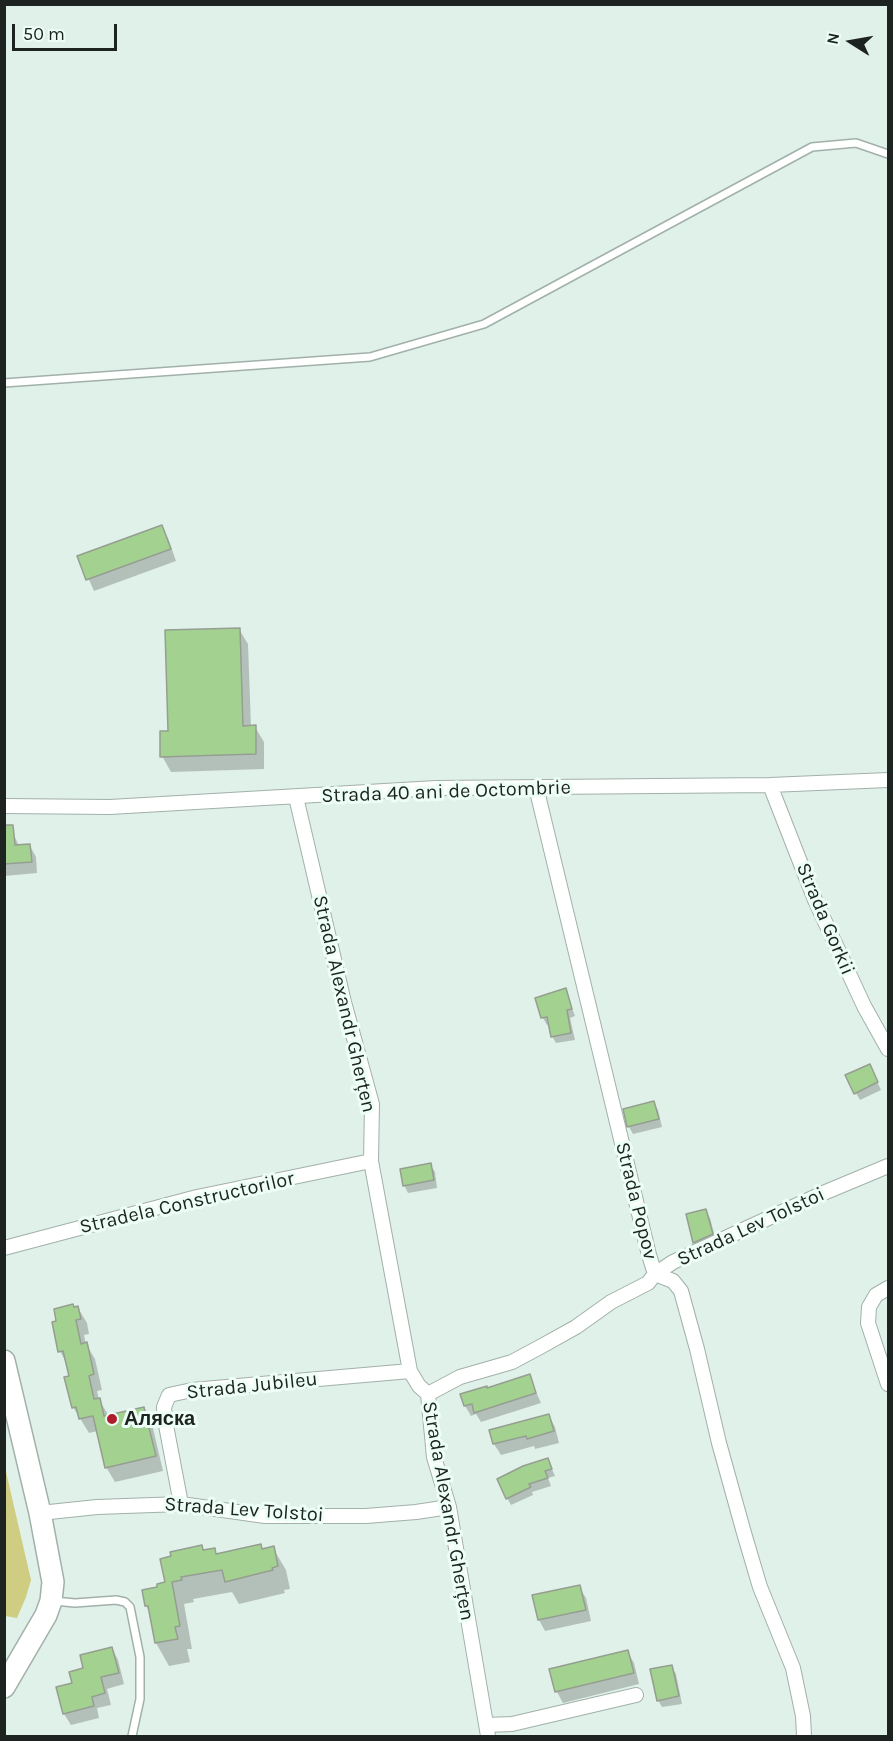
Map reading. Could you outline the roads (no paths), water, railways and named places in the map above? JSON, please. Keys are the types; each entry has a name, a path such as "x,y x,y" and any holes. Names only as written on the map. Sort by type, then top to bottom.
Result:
{"main road":[{"path":"4,1361 40,1513 52,1582 51,1601 46,1615 4,1687"}],"street":[{"name":"Strada 40 ani de Octombrie","path":"4,806 110,807 436,788 770,785 888,780"},
{"name":"Strada Gorkii","path":"770,785 815,900 864,1006 888,1049"},
{"name":"Strada Popov","path":"536,787 649,1255 655,1274 673,1281 681,1291 697,1349 718,1443 760,1587 793,1668 803,1716 804,1737"},
{"name":"Strada Alexandr Gherțen","path":"296,797 344,1002 372,1104 371,1161 410,1371 419,1386 428,1394 434,1458 449,1507 487,1731"},
{"name":"Stradela Constructorilor","path":"4,1248 197,1197 371,1161"},
{"name":"Strada Lev Tolstoi","path":"428,1394 460,1377 512,1362 531,1352 576,1327 611,1302 648,1283 655,1274 673,1262 888,1166"},
{"path":"888,1288 876,1295 869,1307 868,1323 888,1384"},
{"name":"Strada Jubileu","path":"181,1504 165,1420 164,1407 169,1395 192,1390 410,1371"},
{"name":"Strada Lev Tolstoi","path":"40,1513 97,1507 181,1504 265,1516 366,1516 449,1507"},
{"path":"487,1731 636,1695"}],"lane":[{"path":"4,383 370,357 484,324 812,147 856,143 888,154"},
{"path":"51,1601 75,1603 116,1600 125,1602 130,1607 140,1657 140,1699 132,1737"}],"place":[{"name":"Аляска","path":"112,1419"}]}
